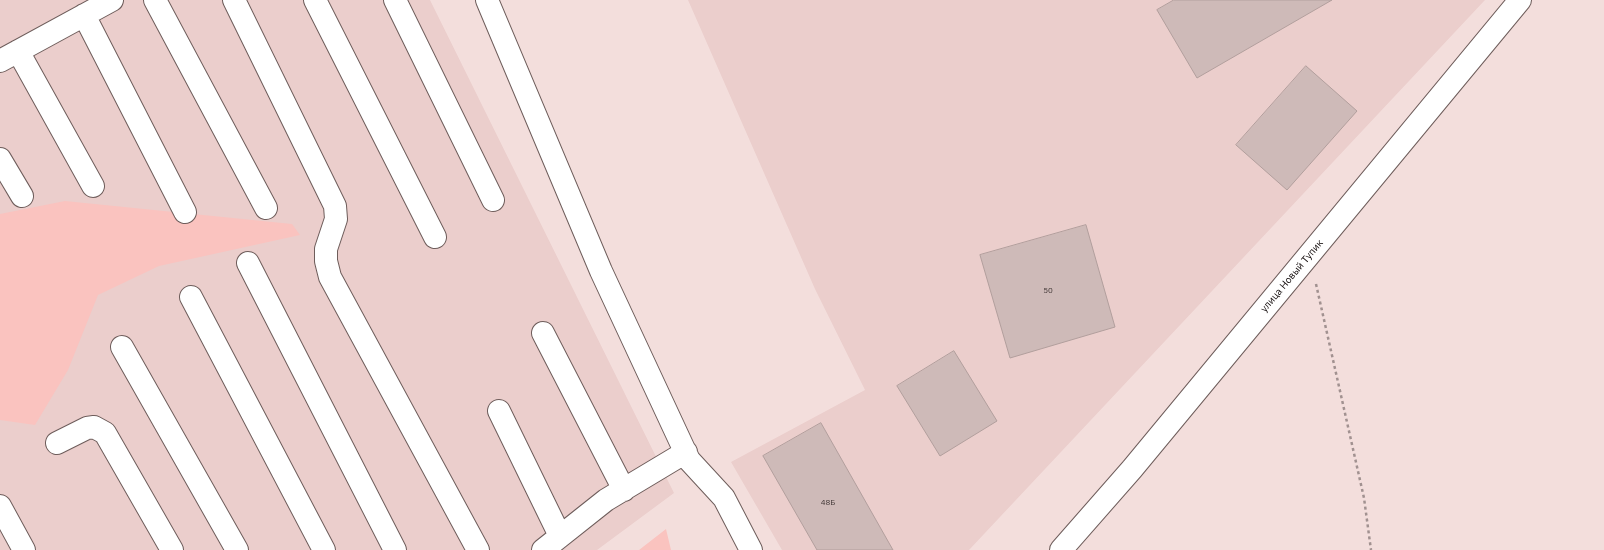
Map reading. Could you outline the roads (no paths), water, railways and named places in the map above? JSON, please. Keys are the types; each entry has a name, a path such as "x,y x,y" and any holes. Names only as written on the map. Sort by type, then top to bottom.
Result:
{"street":[{"path":"93,186 9,56 112,0"},
{"path":"155,0 266,208"},
{"path":"234,0 334,206 336,219 326,249 326,261 330,277 478,550"},
{"path":"315,0 434,237"},
{"path":"395,0 493,200"},
{"path":"487,0 601,271 689,460 724,498 752,550"},
{"name":"улица Новый Тупик","path":"1062,550 1132,469 1520,0"},
{"path":"84,15 185,212"},
{"path":"0,160 22,196"},
{"path":"248,263 386,547"},
{"path":"190,297 324,550"},
{"path":"543,333 624,490"},
{"path":"122,347 238,550"},
{"path":"498,411 560,536"},
{"path":"57,443 86,428 94,427 105,433 172,550"},
{"path":"543,550 606,500 686,452"},
{"path":"0,506 24,550"}]}
